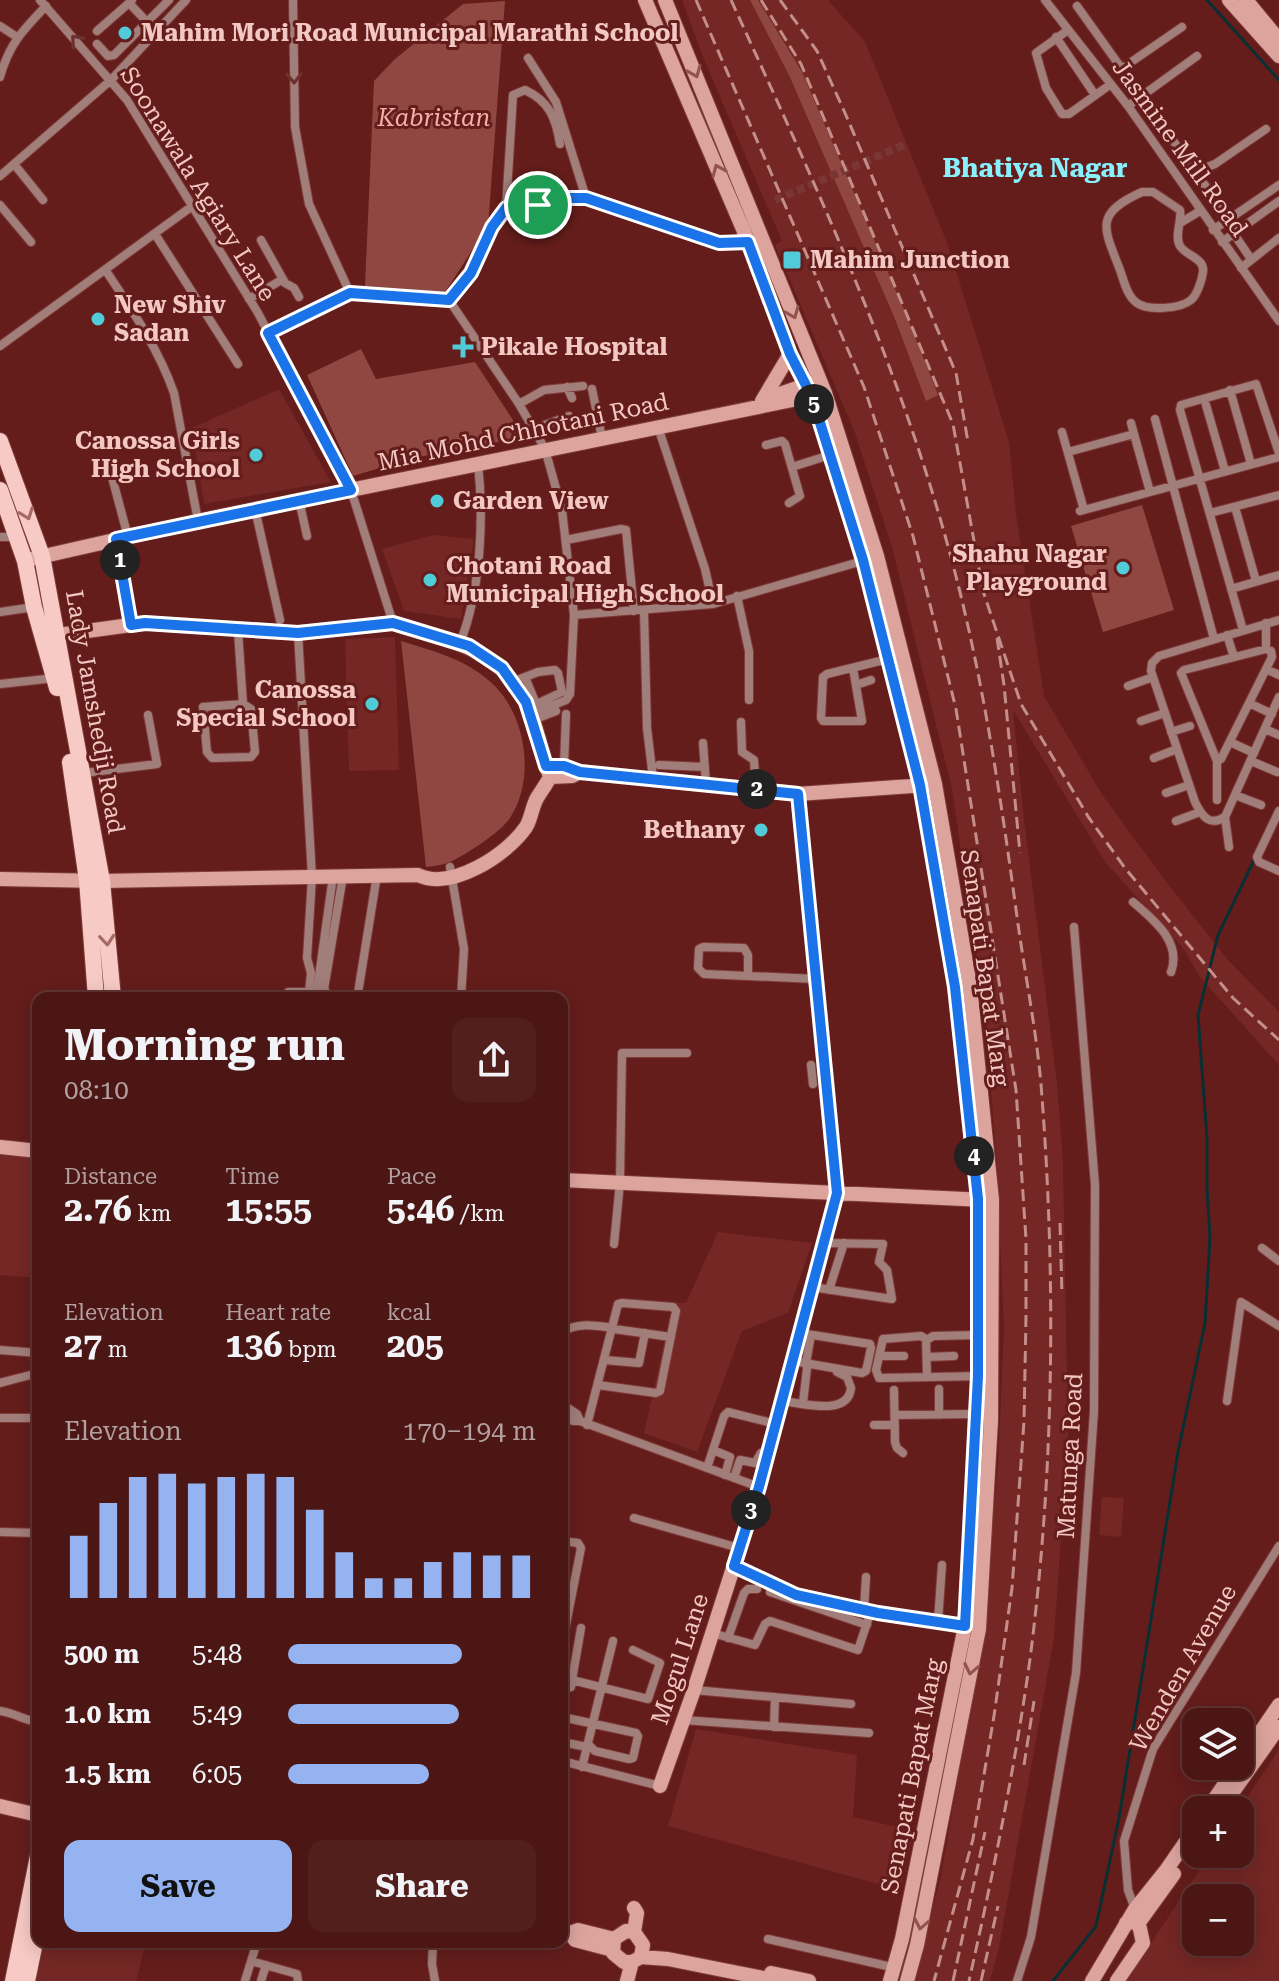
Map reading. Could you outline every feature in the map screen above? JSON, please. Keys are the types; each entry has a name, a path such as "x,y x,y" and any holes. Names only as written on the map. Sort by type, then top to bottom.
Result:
{"main road":[{"name":"Senapati Bapat Marg","path":"645,0 755,239 790,354 816,389 830,455 844,476"},
{"name":"Senapati Bapat Marg","path":"665,0 755,239 816,389 870,558 927,784 954,935 955,987 977,1118 985,1200 984,1377 972,1628 908,1976"},
{"path":"1229,0 1279,56"},
{"path":"1246,0 1279,40"},
{"path":"759,404 790,354"},
{"name":"Mia Mohd Chhotani Road","path":"25,561 198,521 759,404 763,408 816,389"},
{"name":"Lady Jamshedji Road","path":"0,441 42,556 84,773 94,881 96,992"},
{"name":"Lady Jamshedji Road","path":"0,490 8,537 25,561 34,607 55,678 112,992"},
{"name":"Senapati Bapat Marg","path":"870,558 886,666 927,784"},
{"path":"58,635 145,623 298,633 393,623 469,646 518,680 532,711 548,774"},
{"path":"0,879 94,881 418,875 426,879 451,871 474,870 493,859 526,827 538,795 536,785 564,766 580,772 656,771 706,784 798,794 927,784"},
{"path":"548,774 572,776 580,772"},
{"name":"Mogul Lane","path":"660,1786 759,1487 773,1423 799,1365 812,1287 837,1193 798,794"},
{"path":"0,1147 32,1150"},
{"path":"568,1180 985,1200"},
{"name":"Senapati Bapat Marg","path":"981,1448 976,1414 984,1377 978,1335 985,1200"},
{"name":"Senapati Bapat Marg","path":"892,1974 972,1628"},
{"path":"1254,1745 1279,1705"},
{"path":"1254,1752 1279,1727"},
{"path":"1218,1796 1230,1780"},
{"path":"0,1806 32,1814"},
{"path":"1171,1872 1182,1852"},
{"path":"1092,1981 1134,1918 1182,1860"},
{"path":"14,1975 32,1886"},
{"path":"634,1908 629,1912 617,1959 650,1958 778,1981"},
{"path":"1117,1981 1143,1943 1134,1918"},
{"path":"568,1934 575,1940 641,1940 650,1958 661,1965 734,1981"},
{"path":"14,1975 32,1940"},
{"path":"620,1981 665,1950 809,1981"},
{"path":"627,1981 650,1958"}],"street":[{"path":"97,44 108,56 112,56 169,0"},
{"path":"0,176 111,80 186,0"},
{"path":"293,0 295,127 309,204 350,293"},
{"path":"1049,3 1061,0"},
{"path":"97,31 130,2 156,32"},
{"path":"0,77 3,53 43,3"},
{"name":"Soonawala Agiary Lane","path":"43,3 127,100 249,299 351,490 393,623"},
{"name":"Jasmine Mill Road","path":"1049,3 1128,106 1279,321"},
{"path":"1077,6 1229,219"},
{"path":"107,23 115,31"},
{"path":"0,26 17,37"},
{"path":"1121,69 1182,27"},
{"path":"1068,30 1036,53 1048,92 1062,114 1069,114 1111,84"},
{"path":"1056,37 1095,95"},
{"path":"1128,106 1197,56"},
{"path":"528,58 556,102 586,198"},
{"path":"449,300 471,273 492,227 506,208 513,95 525,90 536,95 551,109 560,144"},
{"path":"1195,172 1203,166 1215,164 1266,129"},
{"path":"14,164 43,200"},
{"path":"1213,230 1279,185"},
{"path":"1165,198 1183,187"},
{"path":"1142,192 1153,192 1180,210 1180,223 1177,241 1203,267 1197,292 1190,301 1174,306 1144,306 1129,295 1105,230 1107,219 1112,209 1122,201 1142,192"},
{"path":"506,208 565,198 586,198 719,243 755,239"},
{"path":"1222,242 1279,201"},
{"path":"0,205 31,242"},
{"path":"0,346 191,207"},
{"path":"1180,223 1200,211"},
{"path":"155,234 238,364"},
{"path":"1234,234 1251,259"},
{"path":"1241,268 1279,238"},
{"path":"261,240 283,279 299,297"},
{"path":"106,271 161,359 171,384 198,521"},
{"path":"249,299 283,279"},
{"path":"268,333 350,293 449,300"},
{"path":"449,300 519,404 545,449 562,510 574,615 569,697 532,711"},
{"path":"1062,432 1082,510 1150,492 1174,485 1200,478 1251,464 1279,455 1258,386 1252,384 1183,402 1180,407 1200,478 1210,513 1231,589 1243,630"},
{"path":"567,387 572,398"},
{"path":"519,404 536,393 587,387 602,438"},
{"path":"1230,390 1251,464"},
{"path":"1206,405 1225,471"},
{"path":"534,429 569,416"},
{"path":"1155,419 1214,639"},
{"path":"1131,423 1150,492"},
{"path":"658,426 705,569 713,604"},
{"path":"1068,452 1134,434"},
{"path":"766,445 784,442 800,496 789,503"},
{"path":"792,467 830,455"},
{"path":"460,643 477,566 482,505 478,463"},
{"path":"112,477 131,625"},
{"path":"1210,513 1279,495"},
{"path":"299,500 307,536"},
{"path":"1235,507 1256,581"},
{"path":"255,509 280,620"},
{"path":"566,540 626,530 639,610 647,728 656,771 705,767"},
{"path":"574,615 713,604 870,558"},
{"path":"1231,589 1279,575"},
{"path":"737,596 749,651 749,700"},
{"path":"0,612 34,607"},
{"path":"1225,817 1214,822 1206,820 1200,812 1153,677 1152,663 1159,656 1279,620"},
{"path":"1266,623 1266,649"},
{"path":"238,631 243,704"},
{"path":"298,633 312,877 307,958 315,974"},
{"path":"1227,635 1234,657"},
{"path":"1195,645 1201,665"},
{"path":"1217,761 1230,742 1272,657 1271,651 1266,649 1201,665 1184,670 1181,676 1217,761 1217,800"},
{"path":"853,668 862,721 823,721 821,680 827,674 853,668 886,666"},
{"path":"1266,669 1279,675"},
{"path":"518,680 553,670 558,673 562,692 532,711"},
{"path":"1128,686 1153,677"},
{"path":"0,684 55,678"},
{"path":"856,685 871,680"},
{"path":"1229,847 1225,817 1279,697"},
{"path":"1249,703 1272,714"},
{"path":"243,704 251,709 255,752 251,757 212,758 207,752 203,707 243,704"},
{"path":"532,711 556,711"},
{"path":"1141,721 1165,713"},
{"path":"564,766 566,714"},
{"path":"84,773 157,764 148,715"},
{"path":"741,722 742,752 754,760 756,789"},
{"path":"1171,732 1190,726"},
{"path":"1265,729 1279,735"},
{"path":"1230,742 1277,772"},
{"path":"703,743 706,784"},
{"path":"1154,758 1177,749"},
{"path":"1166,793 1189,785"},
{"path":"1235,795 1261,805"},
{"path":"1279,811 1257,859 1279,871"},
{"path":"1176,821 1200,812"},
{"path":"451,871 464,949 461,992"},
{"path":"358,992 377,875"},
{"path":"314,992 315,974 338,876"},
{"path":"326,992 338,876"},
{"path":"1133,902 1153,918 1169,941 1175,953 1171,972"},
{"name":"Matunga Road","path":"1017,1981 1031,1937 1076,1673 1094,1411 1095,1185 1074,927"},
{"path":"748,976 748,955 744,948 699,949 700,972 748,976 816,979"},
{"path":"614,1244 620,1182 617,1064 622,1053 687,1053"},
{"path":"811,1065 813,1084"},
{"path":"812,1287 892,1299 887,1270 879,1262 883,1244 824,1243"},
{"path":"829,1290 844,1243"},
{"path":"1262,1248 1279,1261"},
{"path":"1227,1401 1241,1302 1279,1326"},
{"path":"584,1423 598,1385 618,1304 673,1307 676,1311 660,1391 598,1385"},
{"path":"568,1328 584,1325 671,1337"},
{"path":"605,1360 639,1363 645,1333"},
{"path":"799,1365 864,1373 871,1348 870,1344 806,1334"},
{"path":"927,1340 933,1336 978,1335"},
{"path":"927,1340 921,1336 884,1338 876,1373 879,1378 984,1377"},
{"path":"927,1340 927,1377"},
{"path":"0,1350 32,1353"},
{"path":"879,1356 904,1356"},
{"path":"927,1357 954,1356"},
{"path":"782,1401 835,1406 851,1394 849,1381 842,1374 799,1365"},
{"path":"799,1365 803,1403"},
{"path":"0,1383 32,1375"},
{"path":"939,1389 939,1415"},
{"path":"894,1390 895,1445 903,1453"},
{"path":"568,1410 577,1414 584,1423 759,1487"},
{"path":"707,1468 728,1412 773,1423"},
{"path":"874,1425 939,1415 976,1414"},
{"path":"0,1418 32,1418"},
{"path":"730,1476 740,1460 759,1460 768,1439"},
{"path":"713,1450 730,1457 730,1476"},
{"path":"744,1482 749,1462"},
{"path":"634,1518 739,1548"},
{"path":"0,1532 32,1533"},
{"path":"568,1542 578,1543 581,1548 568,1593"},
{"name":"Wenden Avenue","path":"1134,1918 1124,1841 1153,1749 1279,1546"},
{"path":"938,1621 942,1565"},
{"path":"734,1566 796,1595 867,1611 972,1628"},
{"path":"712,1633 755,1645 765,1624 770,1621 858,1650 867,1625 866,1577"},
{"path":"728,1638 744,1593 748,1589 757,1589"},
{"path":"770,1592 867,1625"},
{"path":"568,1688 571,1687 581,1628"},
{"path":"582,1767 613,1641"},
{"path":"572,1680 651,1698 660,1663 633,1650"},
{"path":"568,1665 574,1666"},
{"path":"694,1690 851,1704"},
{"path":"774,1727 775,1697"},
{"path":"0,1711 32,1721"},
{"path":"568,1718 636,1733 638,1738 633,1758 629,1759 568,1743"},
{"path":"683,1720 869,1733"},
{"path":"568,1763 660,1786"},
{"path":"768,1939 908,1976"},
{"path":"245,1981 255,1948"},
{"path":"433,1948 435,1981"},
{"path":"251,1961 297,1974 298,1981"},
{"path":"261,1981 266,1965"}],"shaded area":[{"path":"682,0 828,0 865,42 948,245 1009,442 1016,514 1044,696 1103,796 1168,884 1227,959 1279,1012 1279,1065 1199,976 1183,948 1106,863 1013,710 1057,1083 1063,1162 1068,1436 1054,1638 999,1948 990,1981 913,1981 941,1876 981,1643 998,1465 1004,1329 986,1023 952,789 892,547 855,433 775,245 782,241 705,62"},
{"name":"Canossa Girls High School","path":"279,389 331,482 204,504 192,428"},
{"name":"Chotani Road Municipal High School","path":"433,535 474,539 461,619 404,611 382,549"},
{"name":"Canossa Special School","path":"395,637 399,770 349,771 345,639"},
{"path":"0,1154 32,1157 32,1278 0,1275"},
{"path":"718,1232 812,1243 788,1313 742,1331 697,1452 644,1433 673,1302 686,1303"},
{"path":"1102,1497 1124,1498 1121,1537 1099,1535"},
{"path":"696,1729 857,1755 853,1817 914,1831 900,1890 668,1826"},
{"path":"1279,1749 1279,1981 1126,1981 1182,1896 1182,1956 1254,1956 1254,1884 1190,1884 1201,1868 1254,1868 1254,1796 1248,1796"},
{"path":"32,1939 32,1948 145,1948 136,1981 22,1979"}],"green space":[{"path":"750,0 758,0 802,72 938,395 926,401 895,319 789,75"},
{"name":"Kabristan","path":"505,1 488,226 445,292 365,286 374,81 395,59 463,4"},
{"path":"361,349 376,379 475,362 524,437 413,458 353,476 307,375"},
{"name":"Shahu Nagar Playground","path":"1142,505 1174,610 1103,632 1071,526"},
{"path":"401,641 462,663 495,686 514,715 524,750 523,786 518,803 505,824 457,859 426,867"}],"waterway":[{"path":"1207,0 1279,80"},
{"path":"1053,1981 1096,1926 1119,1818 1178,1452 1205,1323 1210,1238 1198,1015 1218,935 1255,858"}],"tunnel":[{"path":"775,200 904,145"}],"railway":[{"path":"696,0 864,387 913,536 956,709 1016,1090 1026,1239 1026,1316 1024,1421 1012,1588 973,1839 934,1981"},
{"path":"731,0 875,328 944,532 969,629 988,727 1038,1054 1051,1308 1044,1519 1030,1659 1018,1740 969,1981"},
{"path":"761,0 801,64 953,424 983,591 1021,704 1089,818 1125,868 1233,998 1279,1040"},
{"path":"780,0 817,51 956,373 968,442"},
{"path":"997,638 1020,853"},
{"path":"1060,1223 1062,1295"},
{"path":"1024,1765 1034,1701"},
{"path":"953,1981 985,1832"},
{"path":"981,1981 998,1906"}],"place":[{"name":"Mahim Mori Road Municipal Marathi School","path":"125,33"},
{"name":"Mahim Junction","path":"792,260"},
{"name":"New Shiv Sadan","path":"98,319"},
{"name":"Pikale Hospital","path":"463,347"},
{"name":"Canossa Girls High School","path":"256,455"},
{"name":"Garden View","path":"437,501"},
{"name":"Shahu Nagar Playground","path":"1123,568"},
{"name":"Chotani Road Municipal High School","path":"430,580"},
{"name":"Canossa Special School","path":"372,704"},
{"name":"Bethany","path":"761,830"}],"district":[{"name":"Bhatiya Nagar","path":"1035,168"}],"route":[{"path":"565,198 586,198 719,243 748,242 790,354 812,397 863,560 920,785 955,987 978,1199 978,1376 965,1626 878,1613 796,1595 734,1566 759,1487 837,1193 798,794 546,766 526,702 502,668 469,646 393,623 298,633 145,623 131,625 116,539 351,490 268,333 350,293 449,300 471,273 499,215 506,208 538,205 565,198"}]}
